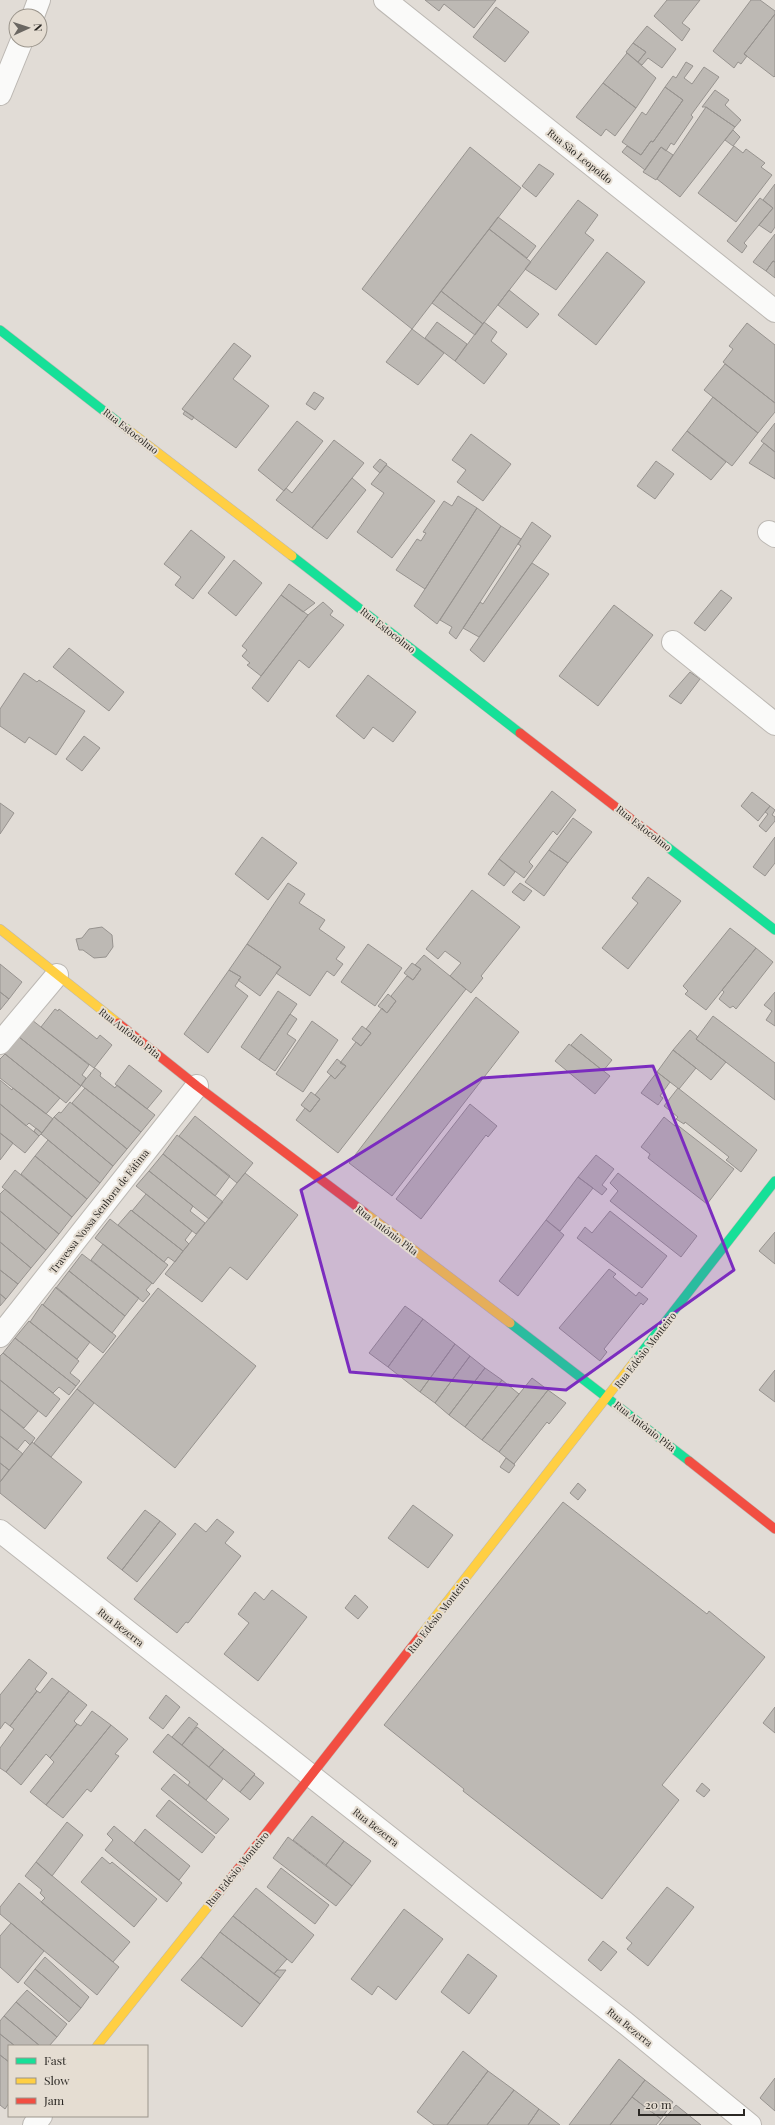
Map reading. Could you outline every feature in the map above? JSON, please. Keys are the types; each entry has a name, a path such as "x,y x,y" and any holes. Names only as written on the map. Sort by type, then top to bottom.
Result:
{"street":[{"name":"Rua São Leopoldo","path":"385,0 775,311"},
{"path":"0,94 19,48"},
{"name":"Rua Estocolmo","path":"0,330 775,930"},
{"path":"673,642 775,724"},
{"name":"Rua Antônio Pita","path":"0,929 197,1086 608,1397 775,1529"},
{"path":"0,1042 57,975"},
{"name":"Travessa Nossa Senhora de Fátima","path":"0,1336 197,1086"},
{"name":"Rua Edésio Monteiro","path":"98,2045 312,1776 775,1181"},
{"name":"Rua Bezerra","path":"0,1531 624,2022 750,2125"},
{"path":"34,2125 40,2117"}],"highlighted area":[{"path":"653,1066 734,1270 566,1390 350,1372 301,1190 482,1078"}],"building":[{"path":"425,0 496,0 474,28 444,4 439,11"},
{"path":"667,0 700,0 682,23 690,29 682,41 654,16"},
{"path":"751,0 760,0 775,11 775,14 744,54 747,56 741,64 738,62 734,68 713,51"},
{"path":"496,7 529,32 505,62 473,37"},
{"path":"775,14 775,76 774,77 744,54"},
{"path":"647,26 676,49 662,68 648,58 642,65 638,62 646,52 633,43"},
{"path":"633,43 646,52 638,62 626,52"},
{"path":"627,53 656,78 636,108 603,83"},
{"path":"686,62 693,66 684,78 692,84 704,67 719,77 691,115 693,117 674,145 671,143 666,151 661,147 645,170 622,152 627,146 641,155 651,141 653,142 683,100 665,87 673,76 676,78"},
{"path":"603,83 636,108 615,136 606,129 601,136 576,117"},
{"path":"665,87 683,100 653,142 651,141 641,155 622,142 642,112 646,115"},
{"path":"715,90 729,100 725,105 741,120 735,127 706,107 702,107"},
{"path":"706,107 735,127 680,197 657,179"},
{"path":"733,130 740,137 733,146 725,140"},
{"path":"734,146 743,153 746,149 765,163 761,167 772,175 736,222 698,193"},
{"path":"470,147 521,188 412,329 362,289"},
{"path":"661,147 673,155 656,180 643,172"},
{"path":"539,164 554,174 536,197 522,186"},
{"path":"775,184 775,227 771,233 759,225 773,208 763,200"},
{"path":"760,198 773,208 744,243 747,246 742,253 727,241"},
{"path":"578,200 598,215 585,233 594,240 556,290 525,269"},
{"path":"498,217 536,246 527,258 489,229"},
{"path":"489,229 531,262 483,324 441,291"},
{"path":"775,234 775,262 773,261 766,271 753,262"},
{"path":"607,252 645,282 596,345 558,315"},
{"path":"773,261 775,262 775,278 766,271"},
{"path":"509,290 539,314 527,328 498,305"},
{"path":"441,291 483,324 475,335 432,303"},
{"path":"437,322 467,344 455,361 425,338"},
{"path":"484,322 497,332 491,341 507,354 484,384 455,361"},
{"path":"747,323 775,345 775,403 723,362 733,349 729,346"},
{"path":"412,329 444,353 418,385 386,362"},
{"path":"234,343 251,356 233,379 269,406 236,448 182,409"},
{"path":"725,364 775,403 775,412 758,433 704,390"},
{"path":"314,392 324,398 315,410 306,404"},
{"path":"713,397 758,433 732,466 687,431"},
{"path":"185,411 194,417 192,420 183,414"},
{"path":"297,421 323,441 284,491 258,470"},
{"path":"775,423 775,452 761,441"},
{"path":"687,431 726,462 711,480 672,450"},
{"path":"471,434 511,464 483,501 457,482 466,470 452,460"},
{"path":"334,440 364,463 312,528 276,500 286,488 292,493"},
{"path":"764,443 775,452 775,479 749,463"},
{"path":"380,459 387,464 380,473 373,467"},
{"path":"656,461 674,474 655,499 637,486"},
{"path":"386,465 435,501 392,558 357,532 384,493 371,484"},
{"path":"352,478 366,490 327,539 312,528"},
{"path":"458,496 477,508 425,589 396,570 417,539 421,541 426,533 423,532 444,501 452,506"},
{"path":"477,508 501,526 437,624 414,606"},
{"path":"532,522 551,536 479,637 463,628 480,602 483,604 521,546 518,544"},
{"path":"501,526 521,539 456,639 449,633 452,627 440,620"},
{"path":"191,530 225,557 193,599 175,585 181,577 164,564"},
{"path":"234,560 262,583 236,616 208,593"},
{"path":"532,563 549,574 484,662 470,650"},
{"path":"289,584 315,603 303,612 281,595"},
{"path":"721,590 732,598 705,631 694,623"},
{"path":"281,595 308,615 261,676 247,665 250,663 242,656 247,650 242,646"},
{"path":"323,602 333,611 330,615 344,625 309,668 299,660 268,702 252,688 308,615"},
{"path":"614,605 653,635 598,706 559,676"},
{"path":"69,648 124,692 109,711 53,667"},
{"path":"690,672 700,679 681,704 669,696"},
{"path":"24,673 37,682 39,680 85,711 56,755 29,737 25,743 0,726 0,709"},
{"path":"368,675 416,712 393,742 373,727 364,739 336,716"},
{"path":"84,736 100,748 82,771 66,759"},
{"path":"552,791 576,810 557,835 553,831 529,862 533,866 524,878 499,859"},
{"path":"752,792 770,806 758,821 741,806"},
{"path":"0,803 14,813 0,834"},
{"path":"770,806 775,810 772,815 775,817 775,821 766,832 759,826 768,814 765,812"},
{"path":"573,818 592,832 568,863 549,850"},
{"path":"262,837 297,863 268,900 235,874"},
{"path":"775,837 775,863 765,876 753,867"},
{"path":"549,850 568,863 544,896 525,882"},
{"path":"499,859 515,872 504,886 488,874"},
{"path":"648,877 681,901 628,969 602,948 638,903 632,898"},
{"path":"288,883 305,894 299,903 325,920 319,929 345,947 336,959 343,964 334,976 327,971 310,996 276,973 281,967 247,944"},
{"path":"520,883 532,891 524,901 512,892"},
{"path":"472,890 520,927 481,976 483,978 471,993 450,976 461,963 445,951 438,959 426,949"},
{"path":"102,927 112,935 113,947 106,957 94,958 83,950 79,950 76,939 82,938 89,929"},
{"path":"730,928 756,948 706,1010 685,994 688,991 683,986"},
{"path":"247,944 281,967 260,996 238,980 241,977 229,970"},
{"path":"368,944 402,968 375,1006 341,982"},
{"path":"756,948 773,962 736,1009 733,1006 730,1008 719,999 724,992 722,990"},
{"path":"424,955 466,989 338,1153 296,1120 305,1108 310,1112 320,1099 315,1095 331,1075 335,1079 346,1066 340,1063 356,1042 361,1046 371,1033 366,1029 382,1008 387,1013 396,1001 391,996 407,976 413,980 421,969 415,965"},
{"path":"412,963 421,969 413,980 404,973"},
{"path":"0,964 22,982 9,999 0,992"},
{"path":"229,970 241,977 235,986 248,996 208,1053 184,1034"},
{"path":"278,991 297,1004 259,1060 241,1047"},
{"path":"0,992 9,999 0,1010"},
{"path":"775,992 775,1026 766,1020 772,1011 764,1005"},
{"path":"388,994 396,1001 387,1013 378,1006"},
{"path":"476,997 519,1032 392,1196 349,1163"},
{"path":"55,1009 58,1011 59,1009 97,1039 100,1035 112,1045 94,1068 41,1027"},
{"path":"290,1014 297,1019 287,1034 296,1040 275,1071 259,1060"},
{"path":"713,1016 775,1063 775,1100 696,1039"},
{"path":"32,1020 89,1065 82,1075 86,1078 81,1086 19,1037"},
{"path":"312,1021 338,1040 303,1092 276,1074"},
{"path":"362,1026 371,1033 361,1046 352,1039"},
{"path":"690,1030 698,1037 696,1039 726,1062 711,1080 673,1050"},
{"path":"581,1034 612,1060 603,1071 571,1045"},
{"path":"19,1037 81,1086 66,1103 5,1054"},
{"path":"569,1044 610,1076 595,1094 555,1061"},
{"path":"673,1050 696,1068 679,1089 657,1072"},
{"path":"5,1054 60,1098 46,1114 0,1078 0,1059"},
{"path":"337,1059 346,1066 335,1079 327,1072"},
{"path":"129,1065 162,1091 147,1109 115,1084"},
{"path":"95,1068 101,1073 100,1076 115,1088 117,1085 155,1115 141,1132 81,1085"},
{"path":"657,1072 670,1082 660,1096 663,1098 658,1105 641,1093"},
{"path":"0,1080 12,1090 13,1088 53,1119 42,1133 29,1123 26,1126 0,1104"},
{"path":"85,1088 141,1132 127,1149 72,1103"},
{"path":"678,1088 757,1150 741,1172 726,1160 729,1157 685,1122 684,1124 676,1119 678,1117 664,1106"},
{"path":"311,1092 320,1099 310,1112 301,1105"},
{"path":"70,1102 127,1149 113,1166 54,1117 59,1112 61,1113"},
{"path":"0,1104 39,1136 25,1153 0,1133"},
{"path":"470,1104 497,1126 488,1137 486,1135 421,1219 396,1199"},
{"path":"195,1116 253,1163 237,1183 179,1136"},
{"path":"54,1117 113,1166 100,1183 41,1134"},
{"path":"664,1117 675,1126 676,1124 734,1169 707,1204 648,1158 650,1154 641,1147"},
{"path":"36,1128 42,1133 39,1136 34,1131"},
{"path":"0,1133 13,1143 0,1160"},
{"path":"177,1135 230,1176 215,1196 163,1154"},
{"path":"48,1140 100,1183 87,1199 35,1156"},
{"path":"163,1154 223,1202 209,1219 149,1171"},
{"path":"596,1155 614,1169 602,1185 607,1189 602,1195 578,1177"},
{"path":"35,1156 87,1199 72,1217 21,1174"},
{"path":"15,1170 72,1217 59,1234 2,1187"},
{"path":"149,1171 193,1206 190,1211 205,1223 196,1234 136,1186"},
{"path":"245,1173 298,1215 247,1280 230,1267 202,1302 165,1274"},
{"path":"618,1173 697,1236 681,1257 610,1201 618,1191 610,1183"},
{"path":"578,1177 593,1188 560,1231 546,1220"},
{"path":"5,1189 59,1234 46,1250 0,1211 0,1194"},
{"path":"146,1194 192,1231 185,1240 189,1244 183,1251 132,1211"},
{"path":"131,1210 183,1251 175,1262 168,1257 164,1262 118,1225"},
{"path":"0,1211 46,1250 31,1268 0,1242"},
{"path":"610,1211 667,1256 642,1288 577,1238 585,1227 592,1233"},
{"path":"110,1219 168,1265 153,1284 95,1238"},
{"path":"546,1220 564,1235 518,1296 499,1281"},
{"path":"775,1232 775,1264 759,1251"},
{"path":"0,1242 31,1268 18,1284 0,1270"},
{"path":"103,1244 152,1283 146,1290 150,1294 143,1302 91,1260"},
{"path":"82,1254 139,1298 125,1316 69,1271"},
{"path":"609,1269 616,1274 613,1277 636,1296 639,1292 648,1299 643,1305 641,1303 604,1349 607,1352 600,1361 559,1328"},
{"path":"0,1270 18,1284 6,1299 0,1294"},
{"path":"69,1271 125,1316 112,1333 56,1288"},
{"path":"56,1287 116,1336 103,1353 43,1305"},
{"path":"158,1288 256,1366 175,1468 77,1389"},
{"path":"0,1294 6,1299 0,1306"},
{"path":"42,1304 90,1342 77,1359 30,1322"},
{"path":"405,1306 423,1319 388,1367 369,1353"},
{"path":"423,1319 455,1344 420,1392 388,1367"},
{"path":"29,1321 79,1361 70,1373 80,1381 76,1386 15,1338"},
{"path":"15,1338 76,1386 69,1395 59,1387 53,1393 3,1353"},
{"path":"455,1344 470,1356 435,1403 420,1392"},
{"path":"3,1353 60,1399 46,1417 0,1380 0,1356"},
{"path":"470,1356 485,1368 449,1415 435,1403"},
{"path":"485,1368 502,1380 465,1427 449,1415"},
{"path":"775,1370 775,1402 759,1390"},
{"path":"532,1378 548,1390 499,1452 482,1440"},
{"path":"0,1380 38,1411 24,1428 0,1409"},
{"path":"502,1380 519,1394 482,1440 465,1427"},
{"path":"77,1389 94,1403 51,1457 34,1443"},
{"path":"548,1390 566,1403 549,1424 547,1422 514,1464 499,1452"},
{"path":"0,1409 35,1438 30,1445 25,1440 17,1450 0,1436"},
{"path":"0,1436 23,1454 9,1470 0,1463"},
{"path":"32,1442 82,1482 45,1529 0,1493 0,1482"},
{"path":"506,1458 515,1465 509,1473 500,1467"},
{"path":"0,1463 9,1470 0,1482"},
{"path":"578,1483 586,1490 578,1500 570,1493"},
{"path":"563,1502 707,1614 709,1611 765,1657 662,1785 679,1800 602,1899 463,1791 464,1789 384,1725"},
{"path":"413,1505 453,1535 428,1568 388,1538"},
{"path":"145,1510 160,1521 122,1570 107,1558"},
{"path":"217,1519 234,1532 225,1543 241,1556 188,1623 186,1622 177,1633 134,1599 195,1523 206,1532"},
{"path":"160,1521 176,1534 137,1582 122,1570"},
{"path":"272,1590 307,1617 258,1681 224,1654 249,1623 238,1614 255,1592 264,1600"},
{"path":"355,1595 368,1607 358,1619 345,1608"},
{"path":"29,1659 47,1673 35,1689 37,1691 10,1726 5,1722 0,1729 0,1695"},
{"path":"52,1678 69,1691 6,1772 0,1768 0,1748 14,1729 10,1726 37,1691 40,1693"},
{"path":"69,1691 87,1705 74,1721 77,1724 50,1758 46,1754 21,1785 6,1772"},
{"path":"166,1695 180,1707 163,1729 149,1718"},
{"path":"775,1707 775,1733 763,1723"},
{"path":"92,1711 111,1725 46,1805 30,1792 54,1762 50,1758 77,1724 81,1726"},
{"path":"189,1717 198,1724 182,1745 172,1737"},
{"path":"111,1725 128,1739 115,1754 119,1756 91,1792 87,1789 63,1818 46,1805"},
{"path":"197,1727 224,1749 209,1767 182,1745"},
{"path":"168,1734 223,1779 206,1800 188,1785 190,1782 153,1752"},
{"path":"224,1749 255,1774 240,1792 209,1767"},
{"path":"174,1774 229,1819 216,1834 161,1789"},
{"path":"254,1775 264,1783 250,1800 240,1792"},
{"path":"702,1783 710,1790 704,1797 696,1791"},
{"path":"169,1800 215,1837 202,1853 156,1816"},
{"path":"312,1816 344,1841 326,1865 293,1840"},
{"path":"67,1822 83,1835 52,1876 36,1862"},
{"path":"114,1826 182,1883 167,1902 105,1850 113,1840 107,1834"},
{"path":"145,1829 190,1866 179,1880 134,1843"},
{"path":"288,1837 352,1886 336,1906 273,1858"},
{"path":"344,1841 371,1861 352,1886 326,1865"},
{"path":"102,1857 110,1864 112,1862 157,1899 134,1927 81,1882"},
{"path":"36,1862 130,1942 113,1962 41,1902 45,1898 40,1893 42,1890 25,1876"},
{"path":"281,1868 329,1905 315,1924 267,1887"},
{"path":"19,1883 119,1967 97,1995 0,1914 0,1907"},
{"path":"667,1887 694,1907 648,1966 627,1949 632,1943 626,1938"},
{"path":"256,1888 314,1935 292,1963 233,1916"},
{"path":"404,1909 443,1939 396,2000 378,1986 372,1995 351,1979"},
{"path":"233,1916 287,1959 274,1974 220,1932"},
{"path":"11,1923 44,1951 18,1983 0,1967 0,1936"},
{"path":"220,1932 280,1978 260,2004 201,1957"},
{"path":"603,1941 617,1952 601,1971 588,1960"},
{"path":"468,1954 497,1976 469,2014 441,1992"},
{"path":"45,1957 89,1997 81,2008 35,1969"},
{"path":"201,1957 260,2004 242,2027 181,1980"},
{"path":"35,1969 81,2008 69,2022 24,1983"},
{"path":"277,1970 286,1970 280,1978 274,1974"},
{"path":"27,1990 67,2024 57,2037 16,2002"},
{"path":"16,2002 57,2037 50,2045 39,2045 4,2016"},
{"path":"4,2016 39,2045 14,2045 0,2034 0,2021"},
{"path":"0,2034 14,2045 8,2045 8,2061 0,2055"},
{"path":"463,2051 488,2071 447,2125 434,2125 417,2112"},
{"path":"0,2055 8,2061 8,2104 5,2109 0,2105"},
{"path":"619,2059 645,2080 610,2125 569,2125"},
{"path":"488,2071 514,2090 487,2125 447,2125"},
{"path":"775,2078 775,2111 760,2098"},
{"path":"645,2080 673,2102 661,2119 632,2097"},
{"path":"514,2090 539,2109 528,2125 487,2125"},
{"path":"632,2097 661,2119 656,2125 610,2125"},
{"path":"676,2105 701,2125 659,2125"},
{"path":"539,2109 560,2125 528,2125"}],"traffic: fast":[{"path":"0,330 127,429"},
{"path":"292,556 520,733"},
{"path":"661,842 775,930"},
{"path":"634,1362 775,1181"},
{"path":"510,1323 689,1461"}],"traffic: slow":[{"path":"127,429 292,556"},
{"path":"0,929 118,1023"},
{"path":"364,1212 510,1323"},
{"path":"421,1635 634,1362"},
{"path":"98,2045 219,1893"}],"traffic: jam":[{"path":"520,733 661,842"},
{"path":"118,1023 197,1086 364,1212"},
{"path":"689,1461 775,1529"},
{"path":"219,1893 421,1635"}]}
